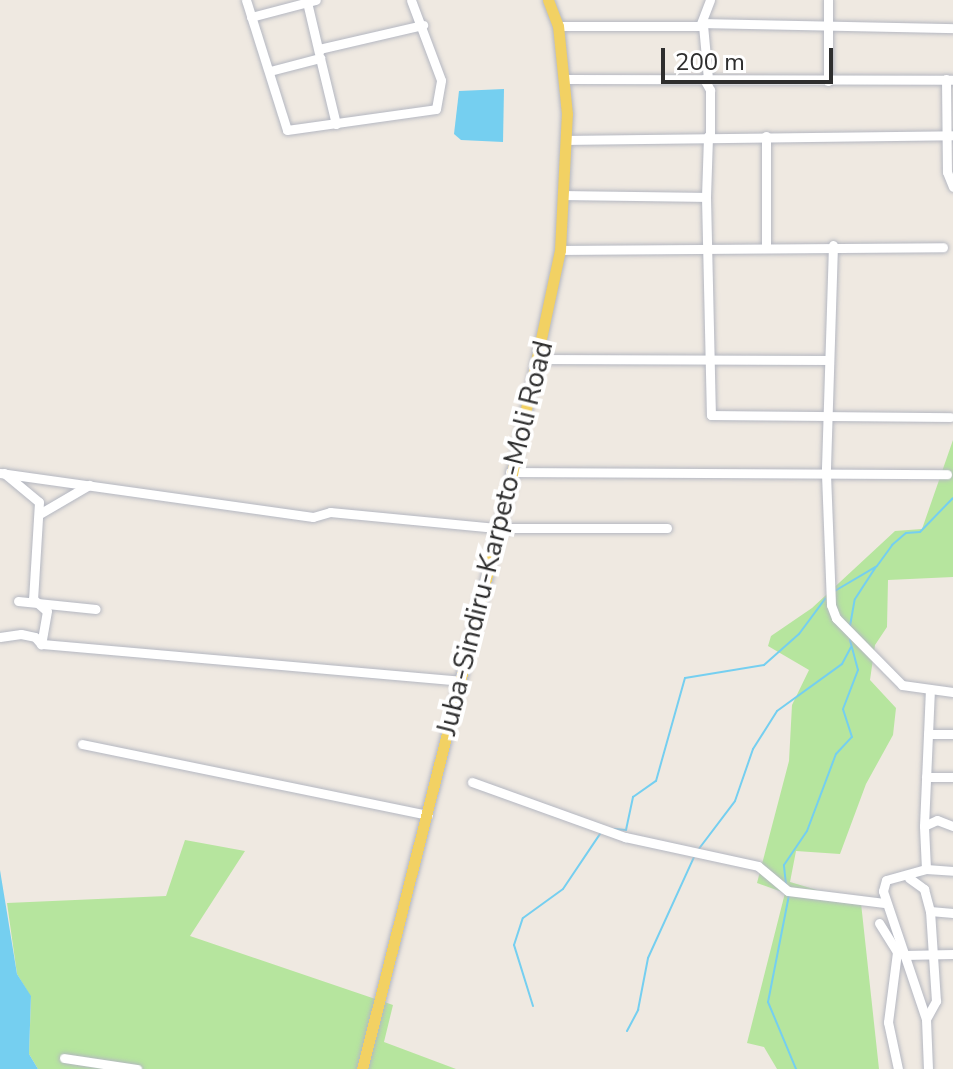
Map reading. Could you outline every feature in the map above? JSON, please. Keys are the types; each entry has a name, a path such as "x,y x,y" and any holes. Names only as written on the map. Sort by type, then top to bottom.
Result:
{"main road":[{"name":"Juba-Sindiru-Karpeto-Moli Road","path":"362,1069 461,681 538,359 560,250 566,140 565,79 558,26 548,0"}],"street":[{"path":"246,0 287,130 436,109 441,80 423,25 411,0"},
{"path":"710,0 704,24 706,79 710,90 706,197 711,415 950,417"},
{"path":"828,0 828,81"},
{"path":"251,17 312,1 336,124"},
{"path":"558,26 828,24 953,28"},
{"path":"270,71 423,25"},
{"path":"565,79 950,79 947,172 953,187"},
{"path":"566,140 953,135"},
{"path":"766,136 766,247"},
{"path":"564,195 706,197"},
{"path":"833,245 826,474 827,569 836,618 902,685 953,692"},
{"path":"560,250 833,245 943,247"},
{"path":"538,359 828,360"},
{"path":"510,472 947,474"},
{"path":"2,473 313,517 330,512 496,528 667,528"},
{"path":"2,473 33,493 41,513"},
{"path":"33,599 35,525 41,513 89,485"},
{"path":"33,599 47,611 41,644"},
{"path":"18,601 33,599 96,609"},
{"path":"0,637 35,637 41,644 461,681"},
{"path":"926,869 924,826 930,689"},
{"path":"928,734 953,734"},
{"path":"82,744 428,815"},
{"path":"926,777 953,777"},
{"path":"472,782 625,837 758,866 788,891 884,903"},
{"path":"924,826 937,820 953,826"},
{"path":"928,1069 926,1019 884,903 886,880 909,878 926,869 953,871"},
{"path":"909,878 924,889 930,911 936,1001 926,1019"},
{"path":"930,911 953,913"},
{"path":"879,923 897,952 888,1022 898,1069"},
{"path":"904,955 933,952 953,954"},
{"path":"64,1058 137,1069"}],"green space":[{"path":"953,440 953,577 888,580 887,627 875,645 870,680 896,708 893,735 866,784 840,854 796,851 790,882 861,903 879,1069 777,1069 764,1047 747,1043 785,893 757,883 789,761 792,705 809,670 768,646 771,636 812,608 895,531 922,529"},
{"path":"185,840 245,851 190,936 393,1005 384,1042 456,1069 38,1069 29,1054 31,997 17,974 7,903 166,896"}],"water":[{"path":"504,89 503,142 461,140 454,134 459,91"},
{"path":"0,870 17,974 31,996 29,1054 38,1069 0,1069"}],"waterway":[{"path":"833,592 877,566 892,545 906,533 920,532 953,498"},
{"path":"850,626 855,599 876,567"},
{"path":"614,829 626,830 633,797 656,781 685,678 764,665 799,634 825,599"},
{"path":"786,885 784,865 807,831 836,754 852,737 843,709 858,670 850,640"},
{"path":"698,850 735,801 753,749 777,711 842,664 851,647"},
{"path":"533,1006 514,945 523,918 563,889 602,831"},
{"path":"627,1031 638,1010 648,958 695,855"},
{"path":"789,895 768,1002 796,1069"}]}
